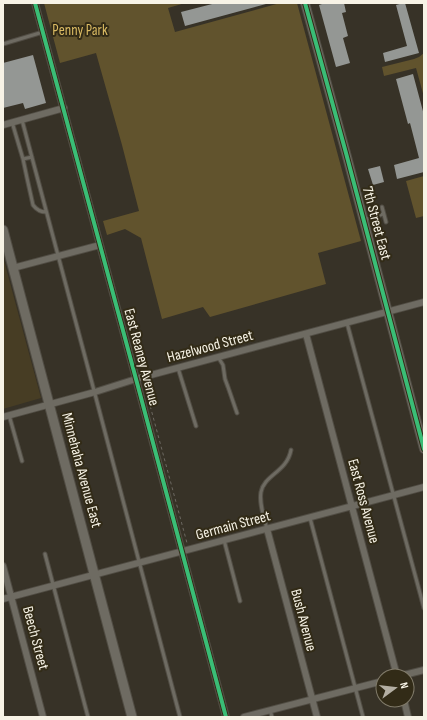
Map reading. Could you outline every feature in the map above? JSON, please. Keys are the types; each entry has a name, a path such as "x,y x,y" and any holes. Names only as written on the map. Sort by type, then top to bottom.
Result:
{"main road":[{"name":"Minnehaha Avenue East","path":"3,230 132,717"}],"street":[{"name":"East Reaney Avenue","path":"35,3 226,717"},
{"name":"7th Street East","path":"305,3 424,449"},
{"path":"3,125 64,108"},
{"path":"13,268 100,245"},
{"name":"Hazelwood Street","path":"6,416 95,392 136,379 424,302"},
{"name":"East Ross Avenue","path":"306,334 397,668"},
{"name":"Germain Street","path":"3,599 424,487"},
{"name":"Bush Avenue","path":"267,529 317,717"},
{"name":"Beech Street","path":"3,566 43,717"},
{"path":"244,717 271,714 312,699 375,682"}],"lane":[{"path":"3,44 43,32"},
{"path":"22,120 180,717"},
{"path":"12,122 34,205 36,208 46,212"},
{"path":"23,159 32,157"},
{"path":"382,207 386,222"},
{"path":"364,220 383,214"},
{"path":"347,323 424,608"},
{"path":"218,358 222,365 225,379 237,413"},
{"path":"178,368 196,426"},
{"path":"6,416 22,461"},
{"path":"267,529 261,503 261,491 267,481 289,459 291,450"},
{"path":"310,518 362,717"},
{"path":"224,540 240,601"},
{"path":"45,554 88,717"}],"path":[{"path":"144,383 187,543 186,545"}],"shaded area":[{"path":"3,257 41,398 3,409"}],"green space":[{"name":"Penny Park","path":"44,3 185,3 168,8 175,32 280,3 297,3 361,241 318,253 326,284 210,317 203,307 162,319 141,238 125,229 107,235 103,221 139,211 96,53 60,63"},
{"path":"424,53 424,97 416,68 384,76 382,67 414,59"},
{"path":"424,176 424,216 416,218 406,181"}],"building":[{"path":"216,3 266,4 185,26 181,12"},
{"path":"325,3 344,3 346,12 342,13 348,36 343,38 350,63 336,67 319,5"},
{"path":"405,3 419,53 385,62 383,53 407,46 396,5"},
{"path":"33,55 46,103 25,109 23,103 3,108 3,63"},
{"path":"413,74 424,115 424,172 397,179 394,165 419,158 396,79"},
{"path":"380,166 384,182 373,185 368,169"}],"cycle path":[{"path":"35,3 226,717"},
{"path":"305,3 424,449"}]}
